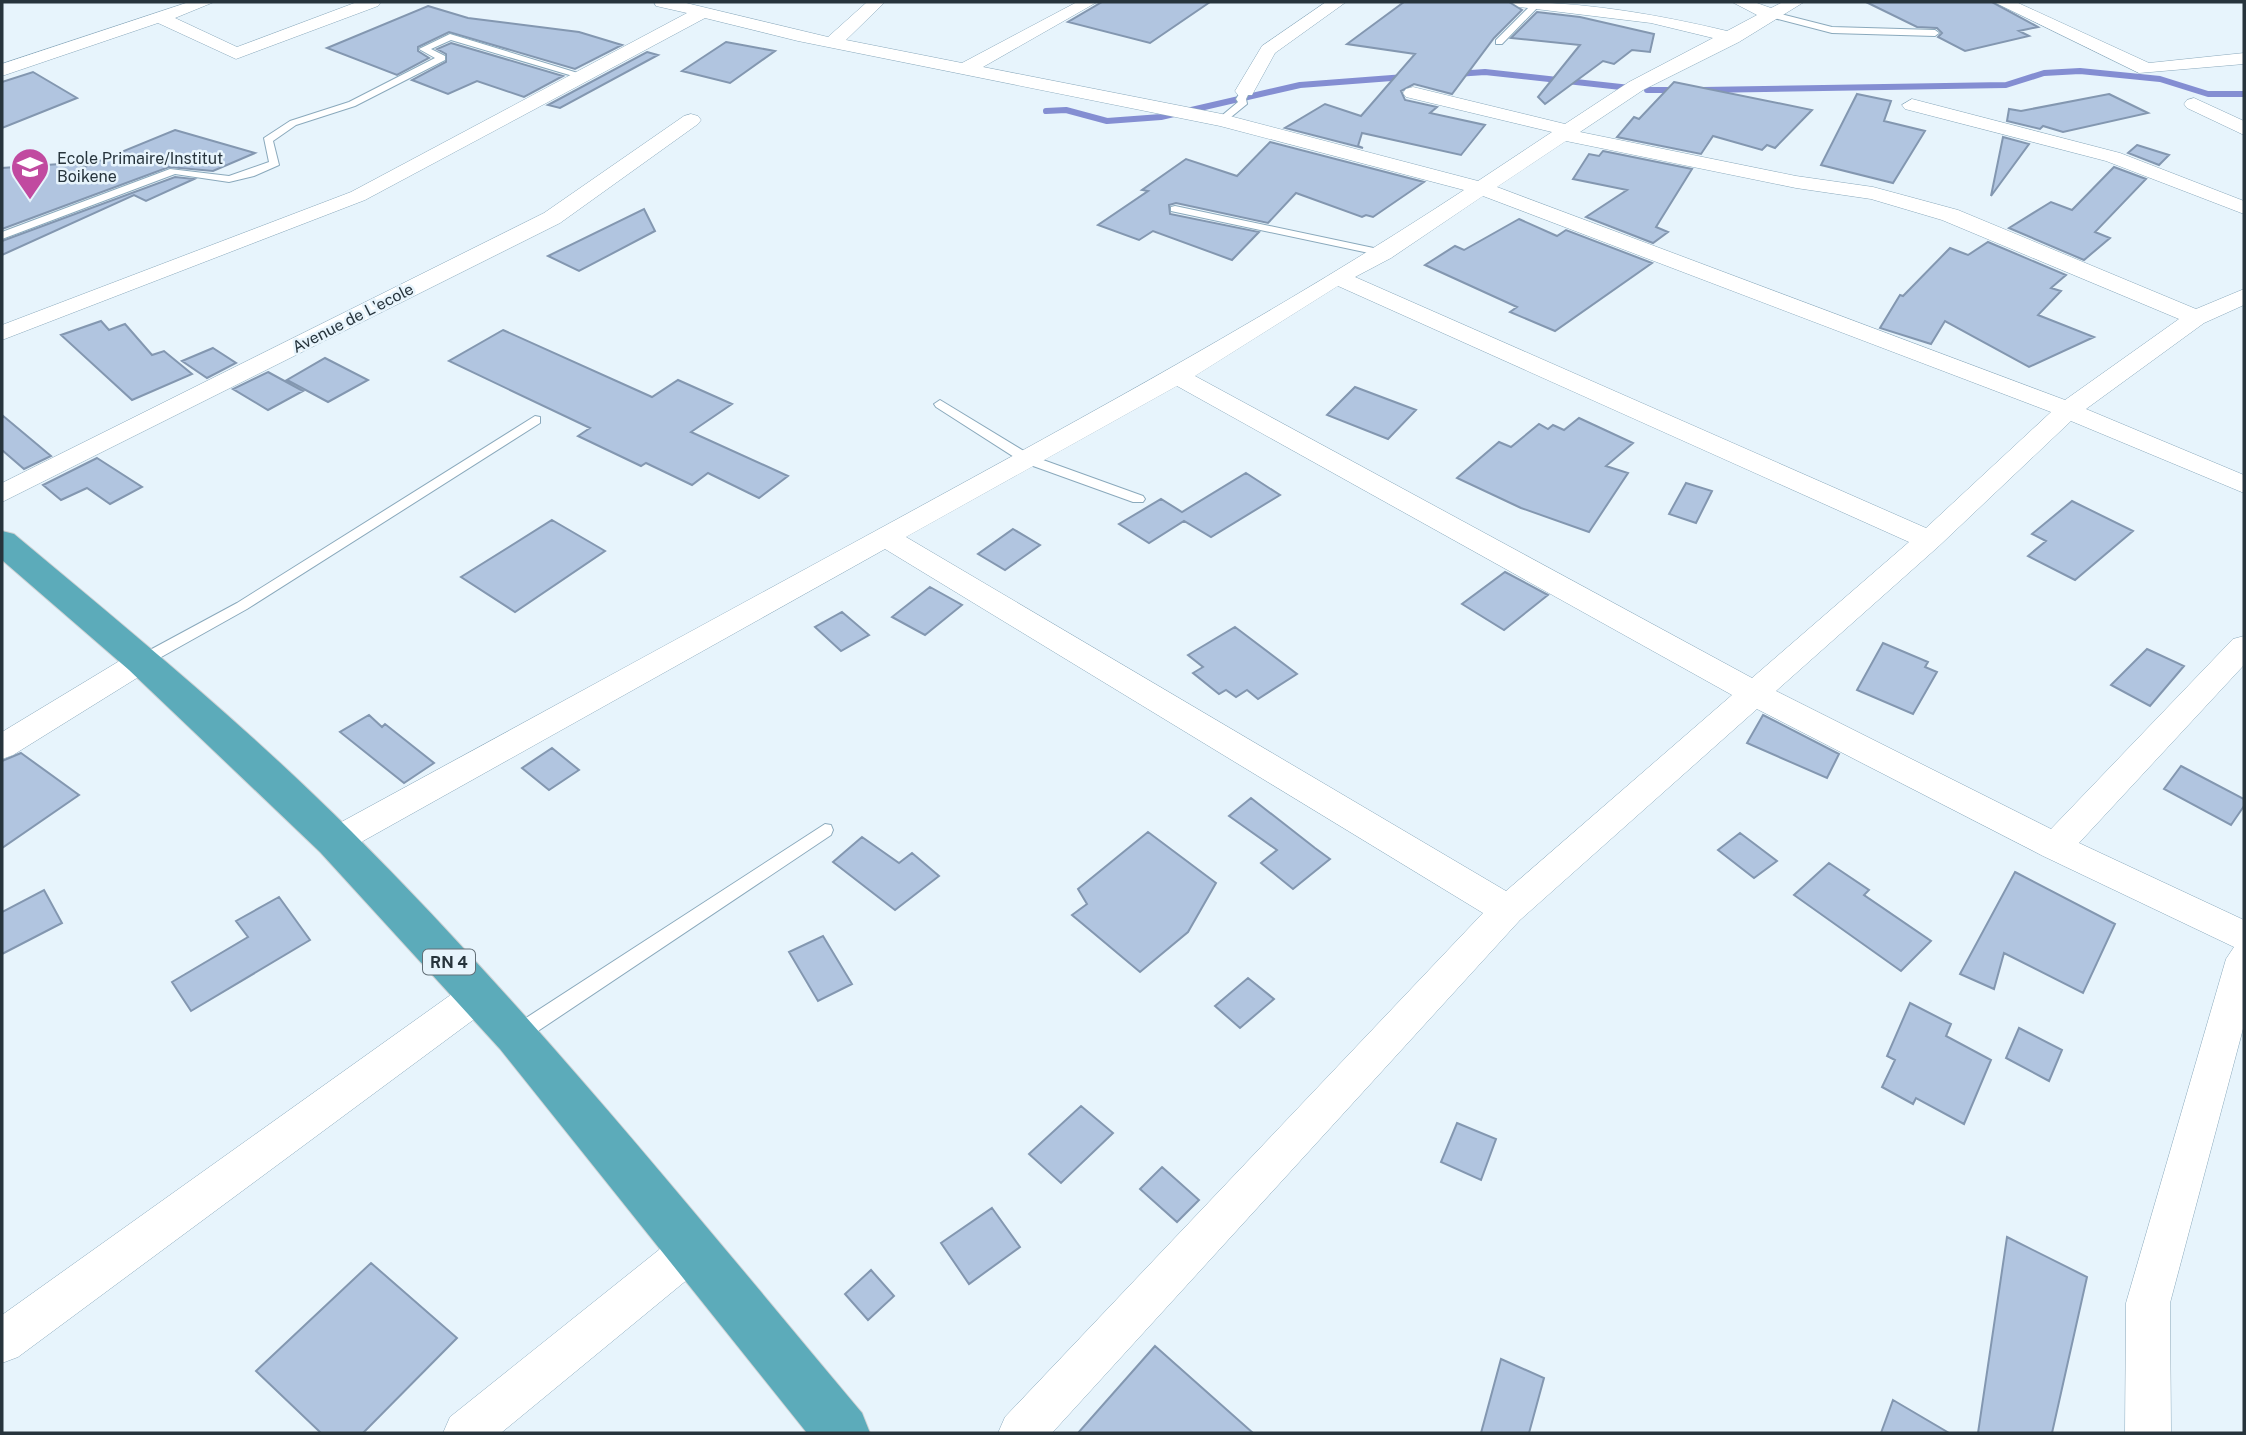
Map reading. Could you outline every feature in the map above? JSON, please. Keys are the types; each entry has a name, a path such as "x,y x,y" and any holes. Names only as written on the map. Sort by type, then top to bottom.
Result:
{"highway":[{"name":"RN 4","path":"2,542 142,661 335,841 516,1035 690,1251 842,1433"}],"street":[{"path":"2,70 205,2"},
{"path":"159,17 236,54 372,2"},
{"path":"662,2 798,36 1222,120 1481,188 2068,410 2244,485"},
{"path":"834,41 877,2"},
{"path":"967,68 1089,2"},
{"path":"1243,97 1268,50 1337,2"},
{"path":"1740,2 1769,15"},
{"path":"335,841 1177,376 1337,278 1384,253 1636,86 1732,38 1796,2"},
{"path":"2010,5 2042,2"},
{"path":"1527,4 1651,18 1732,38"},
{"path":"2010,5 2146,69 2244,59"},
{"path":"2,333 358,196 586,77 703,12"},
{"path":"1413,93 1568,133 1796,182 1873,193 1950,215 2196,318"},
{"path":"2194,104 2244,129"},
{"path":"1912,105 2113,158 2244,208"},
{"name":"Avenue de L'ecole","path":"2,494 552,218 691,120"},
{"path":"1337,278 1929,540"},
{"path":"1021,1433 1508,910 1929,540 2068,410 2196,318 2244,296"},
{"path":"1177,376 1755,694 2055,847 2244,936"},
{"path":"885,537 1508,910"},
{"path":"2055,847 2242,651"},
{"path":"2,747 142,661"},
{"path":"2148,1433 2148,1303 2244,959"},
{"path":"2,1341 479,995"},
{"path":"466,1433 690,1251"}],"lane":[{"path":"1499,42 1527,4"},
{"path":"1769,15 1832,30 1935,33"},
{"path":"2,236 174,171 229,179 250,174 275,163 268,140 293,123 352,104 442,58 424,50 450,37 586,77"},
{"path":"1222,120 1243,97"},
{"path":"1175,209 1384,253"},
{"path":"940,404 1027,459 1138,499"},
{"path":"142,661 242,606 534,420"},
{"path":"516,1035 825,830"}],"building":[{"path":"1102,2 1210,2 1150,43 1068,22"},
{"path":"1404,2 1509,2 1522,10 1494,38 1452,94 1414,84 1401,91 1405,100 1437,107 1430,113 1485,125 1461,155 1362,133 1358,146 1363,148 1285,128 1325,104 1361,116 1415,54 1347,44"},
{"path":"1866,2 1992,2 2038,27 2019,31 2029,36 1965,51 1938,37 1942,33 1937,28 1917,27"},
{"path":"428,6 468,18 579,32 622,45 575,69 449,32 418,47 418,51 429,58 397,75 327,48"},
{"path":"1537,12 1580,17 1654,34 1650,52 1632,50 1614,64 1603,61 1545,104 1538,97 1580,45 1511,38"},
{"path":"726,42 775,51 730,83 682,71"},
{"path":"451,43 563,76 524,97 477,81 448,94 412,80 446,62 446,54 437,49"},
{"path":"647,52 658,55 560,108 548,105"},
{"path":"33,72 77,98 2,128 2,82"},
{"path":"1674,82 1812,110 1775,148 1767,145 1762,150 1713,136 1701,154 1617,137 1634,117 1639,119"},
{"path":"1857,94 1891,101 1884,121 1925,131 1893,183 1821,165"},
{"path":"2109,94 2148,113 2063,132 2007,121 2009,109 2021,111"},
{"path":"175,130 255,153 213,171 169,167 2,229 2,168 75,163 85,167"},
{"path":"2003,137 2029,144 1991,196"},
{"path":"1270,142 1424,182 1373,217 1362,217 1296,193 1268,223 1176,203 1169,205 1170,214 1259,232 1232,260 1153,231 1139,240 1098,225 1148,191 1142,190 1186,159 1237,176"},
{"path":"2137,145 2169,155 2159,165 2128,153"},
{"path":"1603,151 1692,169 1656,227 1668,232 1653,243 1586,217 1627,190 1573,179 1589,154 1599,156"},
{"path":"2114,167 2146,179 2095,232 2110,238 2084,260 2009,228 2051,202 2072,210"},
{"path":"175,177 194,179 146,201 134,195 2,255 2,241"},
{"path":"644,209 655,231 579,271 548,256"},
{"path":"1519,219 1557,236 1566,230 1652,263 1555,331 1510,312 1517,307 1425,265 1455,246 1464,250"},
{"path":"1988,242 2066,275 2051,288 2061,291 2038,315 2094,337 2029,367 1945,321 1931,344 1880,328 1900,295 1903,296 1950,248 1968,255"},
{"path":"101,321 109,330 125,324 152,355 164,351 192,374 132,400 61,335"},
{"path":"503,330 652,397 678,380 732,404 691,432 788,476 759,498 708,473 692,485 646,463 641,466 578,436 590,428 449,361"},
{"path":"213,348 236,363 207,378 182,361"},
{"path":"325,358 368,380 328,402 287,380"},
{"path":"268,372 303,391 268,410 233,389"},
{"path":"1355,387 1416,410 1388,439 1327,415"},
{"path":"2,415 51,456 24,469 2,450"},
{"path":"1579,418 1633,443 1606,466 1628,473 1589,532 1521,508 1457,478 1499,442 1511,447 1539,424 1548,429 1553,425 1564,430"},
{"path":"97,458 142,487 110,504 87,488 61,500 43,485"},
{"path":"1246,473 1280,495 1211,537 1184,521 1149,543 1119,524 1161,499 1182,512"},
{"path":"1686,483 1712,491 1696,523 1669,514"},
{"path":"2072,501 2133,531 2075,580 2028,556 2046,541 2032,534"},
{"path":"552,520 605,551 515,612 461,577"},
{"path":"1013,529 1040,545 1005,570 978,554"},
{"path":"1505,572 1548,595 1504,630 1462,604"},
{"path":"930,587 962,605 925,635 892,617"},
{"path":"842,612 869,635 841,651 815,627"},
{"path":"1235,627 1297,674 1258,699 1247,690 1236,697 1226,690 1219,694 1193,673 1203,667 1188,655"},
{"path":"1883,643 1928,662 1925,667 1937,672 1913,714 1857,690"},
{"path":"2147,649 2184,666 2150,706 2111,685"},
{"path":"369,715 382,727 385,724 434,763 404,783 340,732"},
{"path":"1763,715 1839,754 1827,778 1747,743"},
{"path":"552,748 579,770 549,790 522,768"},
{"path":"21,753 79,795 2,848 2,761"},
{"path":"2181,766 2244,799 2244,806 2231,825 2164,789"},
{"path":"1251,798 1330,859 1293,889 1261,863 1277,850 1229,816"},
{"path":"1148,832 1216,883 1188,932 1140,972 1072,915 1087,904 1078,889"},
{"path":"1740,833 1777,861 1754,878 1718,850"},
{"path":"862,837 899,863 912,853 939,876 895,910 833,862"},
{"path":"1829,863 1869,890 1864,895 1931,941 1901,971 1794,895"},
{"path":"2015,872 2115,924 2083,993 2004,953 1994,989 1960,974"},
{"path":"44,890 62,923 2,954 2,912"},
{"path":"279,897 310,940 191,1011 172,982 248,937 236,921"},
{"path":"823,936 852,984 818,1001 789,952"},
{"path":"1248,978 1274,999 1240,1028 1215,1006"},
{"path":"1910,1003 1951,1024 1946,1036 1991,1060 1964,1124 1916,1098 1913,1104 1882,1087 1895,1060 1887,1056"},
{"path":"2019,1028 2062,1050 2049,1081 2006,1058"},
{"path":"1081,1106 1113,1133 1061,1183 1029,1154"},
{"path":"1457,1123 1496,1139 1481,1180 1441,1162"},
{"path":"1162,1167 1199,1200 1177,1222 1140,1189"},
{"path":"992,1208 1020,1247 969,1284 941,1243"},
{"path":"2007,1237 2087,1277 2052,1433 1978,1433"},
{"path":"371,1263 457,1338 363,1433 321,1433 256,1371"},
{"path":"871,1270 894,1296 868,1320 845,1294"},
{"path":"1155,1346 1253,1433 1078,1433"},
{"path":"1501,1359 1544,1378 1529,1433 1481,1433"},
{"path":"1893,1400 1949,1433 1881,1433"}],"waterway":[{"path":"1702,90 2006,85 2044,73 2080,71 2160,79 2208,94 2244,94"},
{"path":"1456,74 1485,72 1630,88"},
{"path":"1046,111 1066,110 1107,121 1161,117 1300,85 1405,77"},
{"path":"1647,90 1679,90"}],"place":[{"name":"Ecole Primaire/Institut Boikene","path":"30,201"}]}
